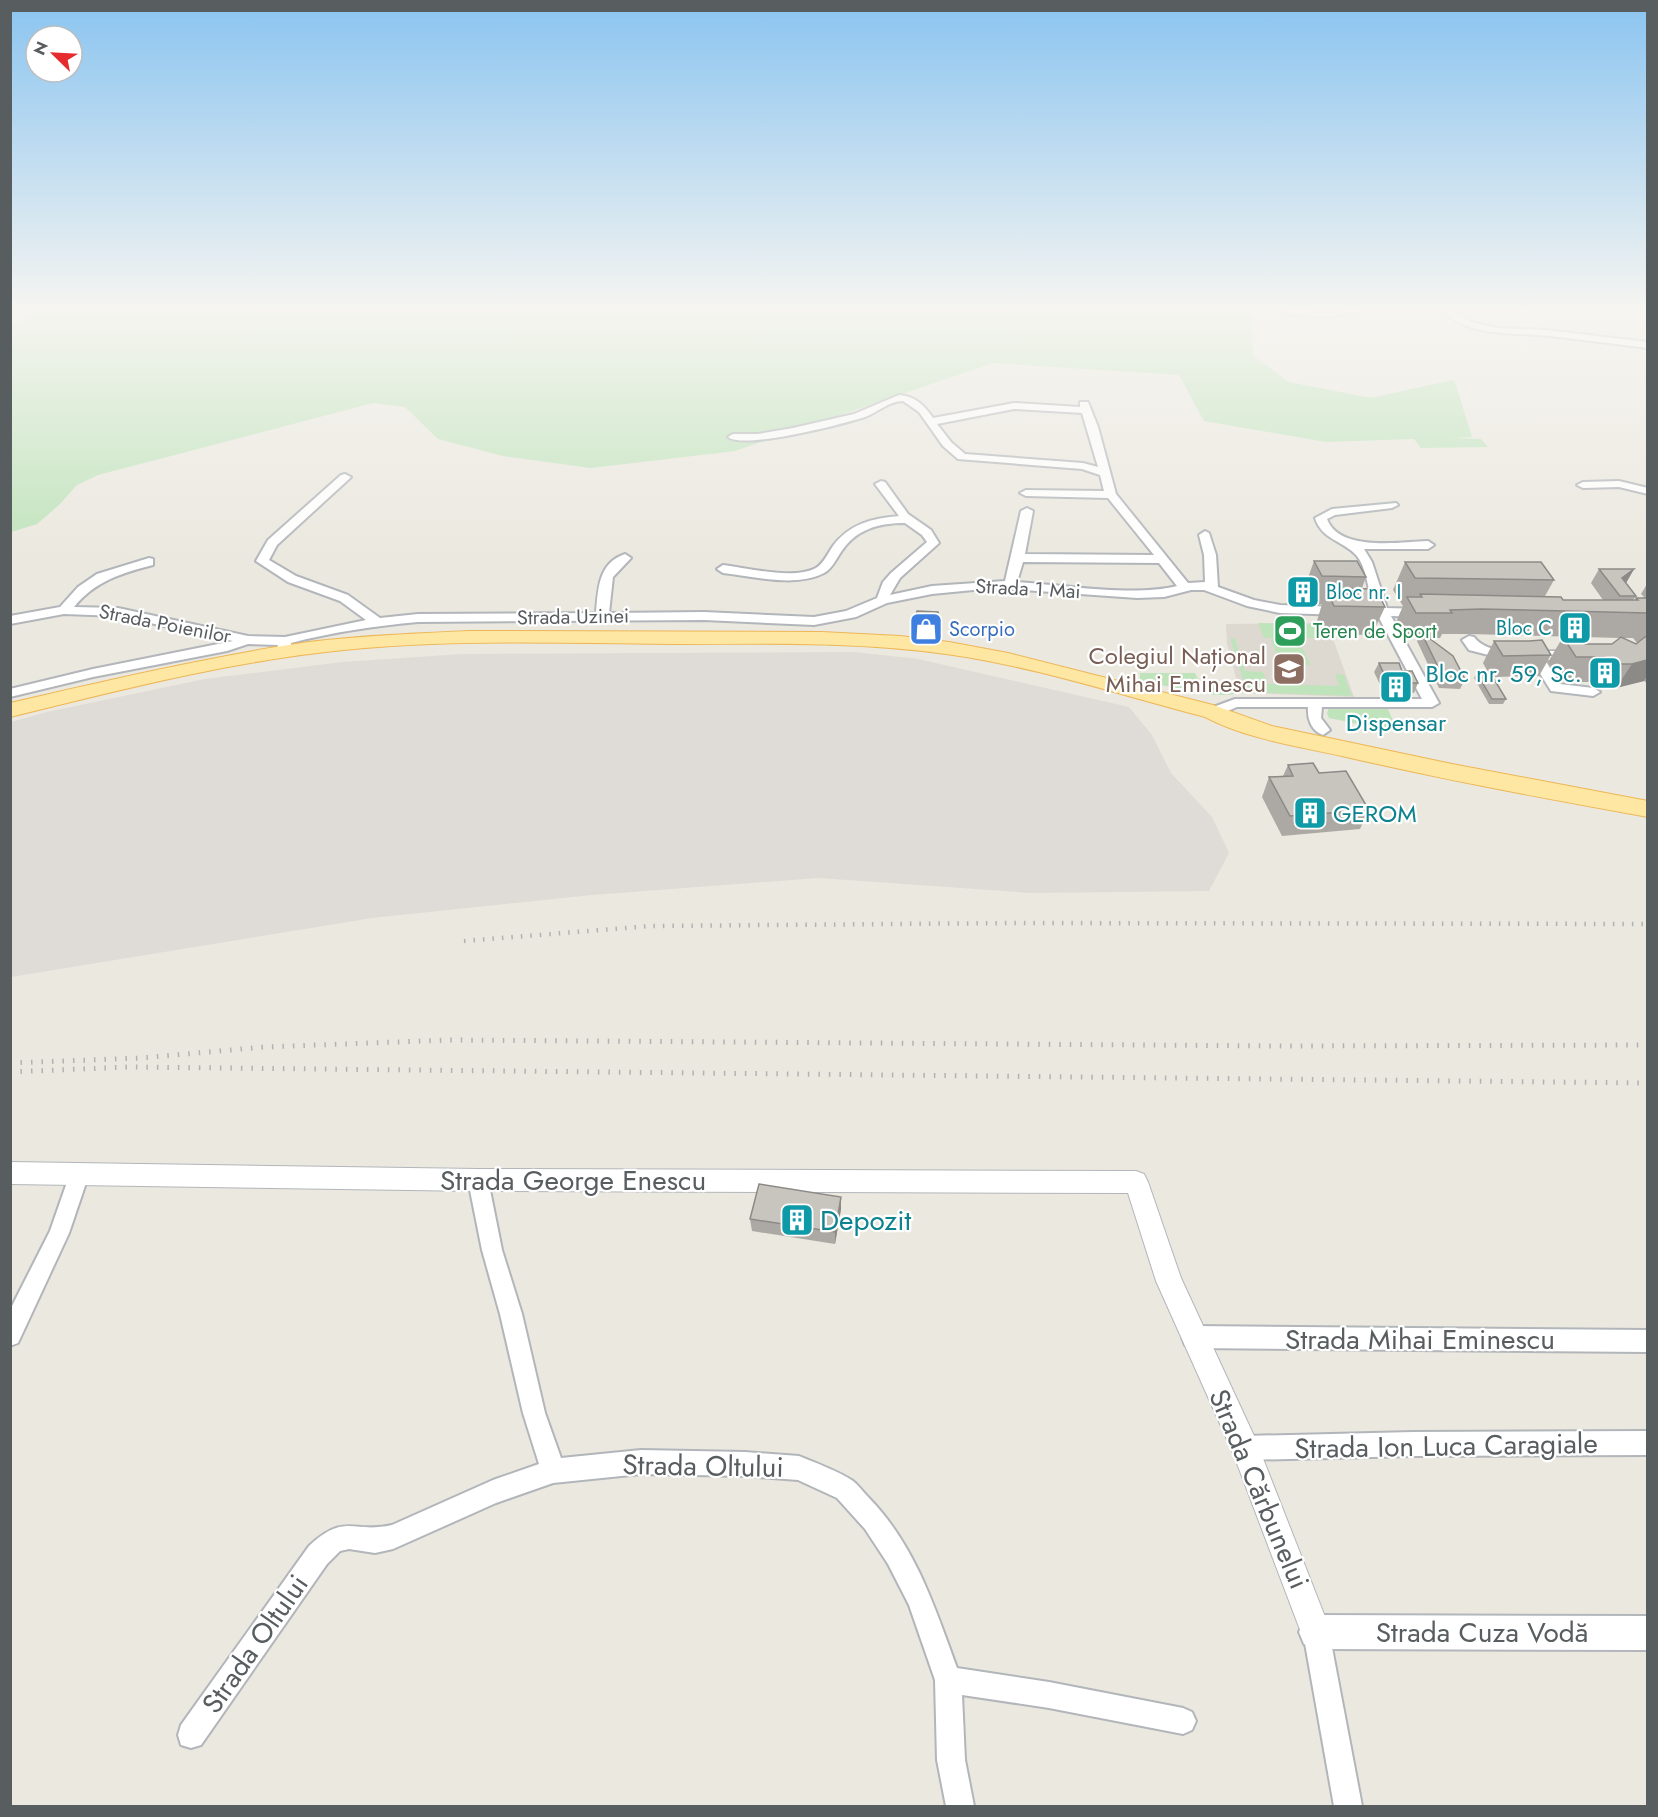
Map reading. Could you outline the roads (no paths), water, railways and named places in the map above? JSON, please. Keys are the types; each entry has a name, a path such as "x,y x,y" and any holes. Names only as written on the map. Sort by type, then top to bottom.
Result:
{"main road":[{"path":"10,710 284,646 434,638 873,640 975,652 1213,712 1229,722 1352,751 1647,809"},
{"path":"1213,712 1233,709 1563,780 1647,795"},
{"name":"Strada Cuza Vodă","path":"1316,1632 1647,1633"}],"street":[{"path":"733,437 762,438 788,433 854,417 896,398 909,399 915,403 951,450 962,457 1083,466 1104,473"},
{"path":"929,422 1014,406 1084,407 1093,427 1112,495 1185,588"},
{"path":"345,477 272,543 262,561 292,579 344,598 377,622"},
{"path":"877,602 893,577 933,543 927,532 908,520 881,484"},
{"path":"1583,485 1619,484 1647,490"},
{"path":"1026,493 1112,495"},
{"path":"1213,712 1235,703 1432,703 1383,613 1363,556 1352,546 1333,537 1322,524 1321,518 1332,512 1392,505"},
{"path":"1011,585 1027,511"},
{"path":"723,569 791,575 816,572 829,562 847,535 854,530 882,520 908,520"},
{"path":"1205,535 1210,555 1212,588 1251,603 1280,609 1440,614"},
{"path":"1352,546 1428,545"},
{"path":"602,616 603,586 607,575 612,566 625,558"},
{"path":"1018,558 1162,559"},
{"path":"64,610 87,585 112,571 149,562"},
{"name":"Strada 1 Mai","path":"877,602 957,586 1011,585 1137,594 1164,593 1185,588 1212,588"},
{"name":"Strada Uzinei","path":"284,646 330,628 417,618 704,616 814,621 851,614 877,602"},
{"name":"Strada Poienilor","path":"10,620 64,610 118,612 284,646"},
{"path":"10,693 93,673 227,647 248,640"},
{"path":"1469,640 1474,647 1504,655 1592,656"},
{"path":"1535,655 1556,688 1593,692"},
{"path":"1315,703 1314,718 1323,730"},
{"name":"Strada George Enescu","path":"10,1173 478,1180 1136,1182"},
{"path":"10,1335 59,1233 79,1174"},
{"path":"478,1180 492,1250 511,1314 534,1413 553,1471"},
{"name":"Strada Cărbunelui","path":"1136,1182 1169,1281 1245,1448 1316,1632 1348,1806"},
{"name":"Strada Mihai Eminescu","path":"1193,1337 1647,1341"},
{"name":"Strada Ion Luca Caragiale","path":"1245,1448 1647,1443"},
{"name":"Strada Oltului","path":"191,1735 318,1555 334,1540 349,1537 375,1541 393,1538 493,1492 553,1471 640,1462 746,1464 800,1468 845,1490 874,1520 897,1555 920,1600 948,1680 951,1760 960,1806"},
{"path":"948,1680 1049,1695 1183,1721"}],"railway":[{"path":"464,941 650,926 1014,923 1648,924"},
{"path":"10,1063 141,1058 264,1047 450,1040 1283,1046 1648,1045"},
{"path":"10,1072 129,1067 1648,1083"}],"place":[{"name":"Bloc nr. I","path":"1303,592"},
{"name":"Bloc C","path":"1575,628"},
{"name":"Scorpio","path":"926,629"},
{"name":"Teren de Sport","path":"1290,631"},
{"name":"Colegiul Național Mihai Eminescu","path":"1289,669"},
{"name":"Bloc nr. 59, Sc.","path":"1605,673"},
{"name":"Dispensar","path":"1396,687"},
{"name":"GEROM","path":"1310,813"},
{"name":"Depozit","path":"797,1220"}]}
